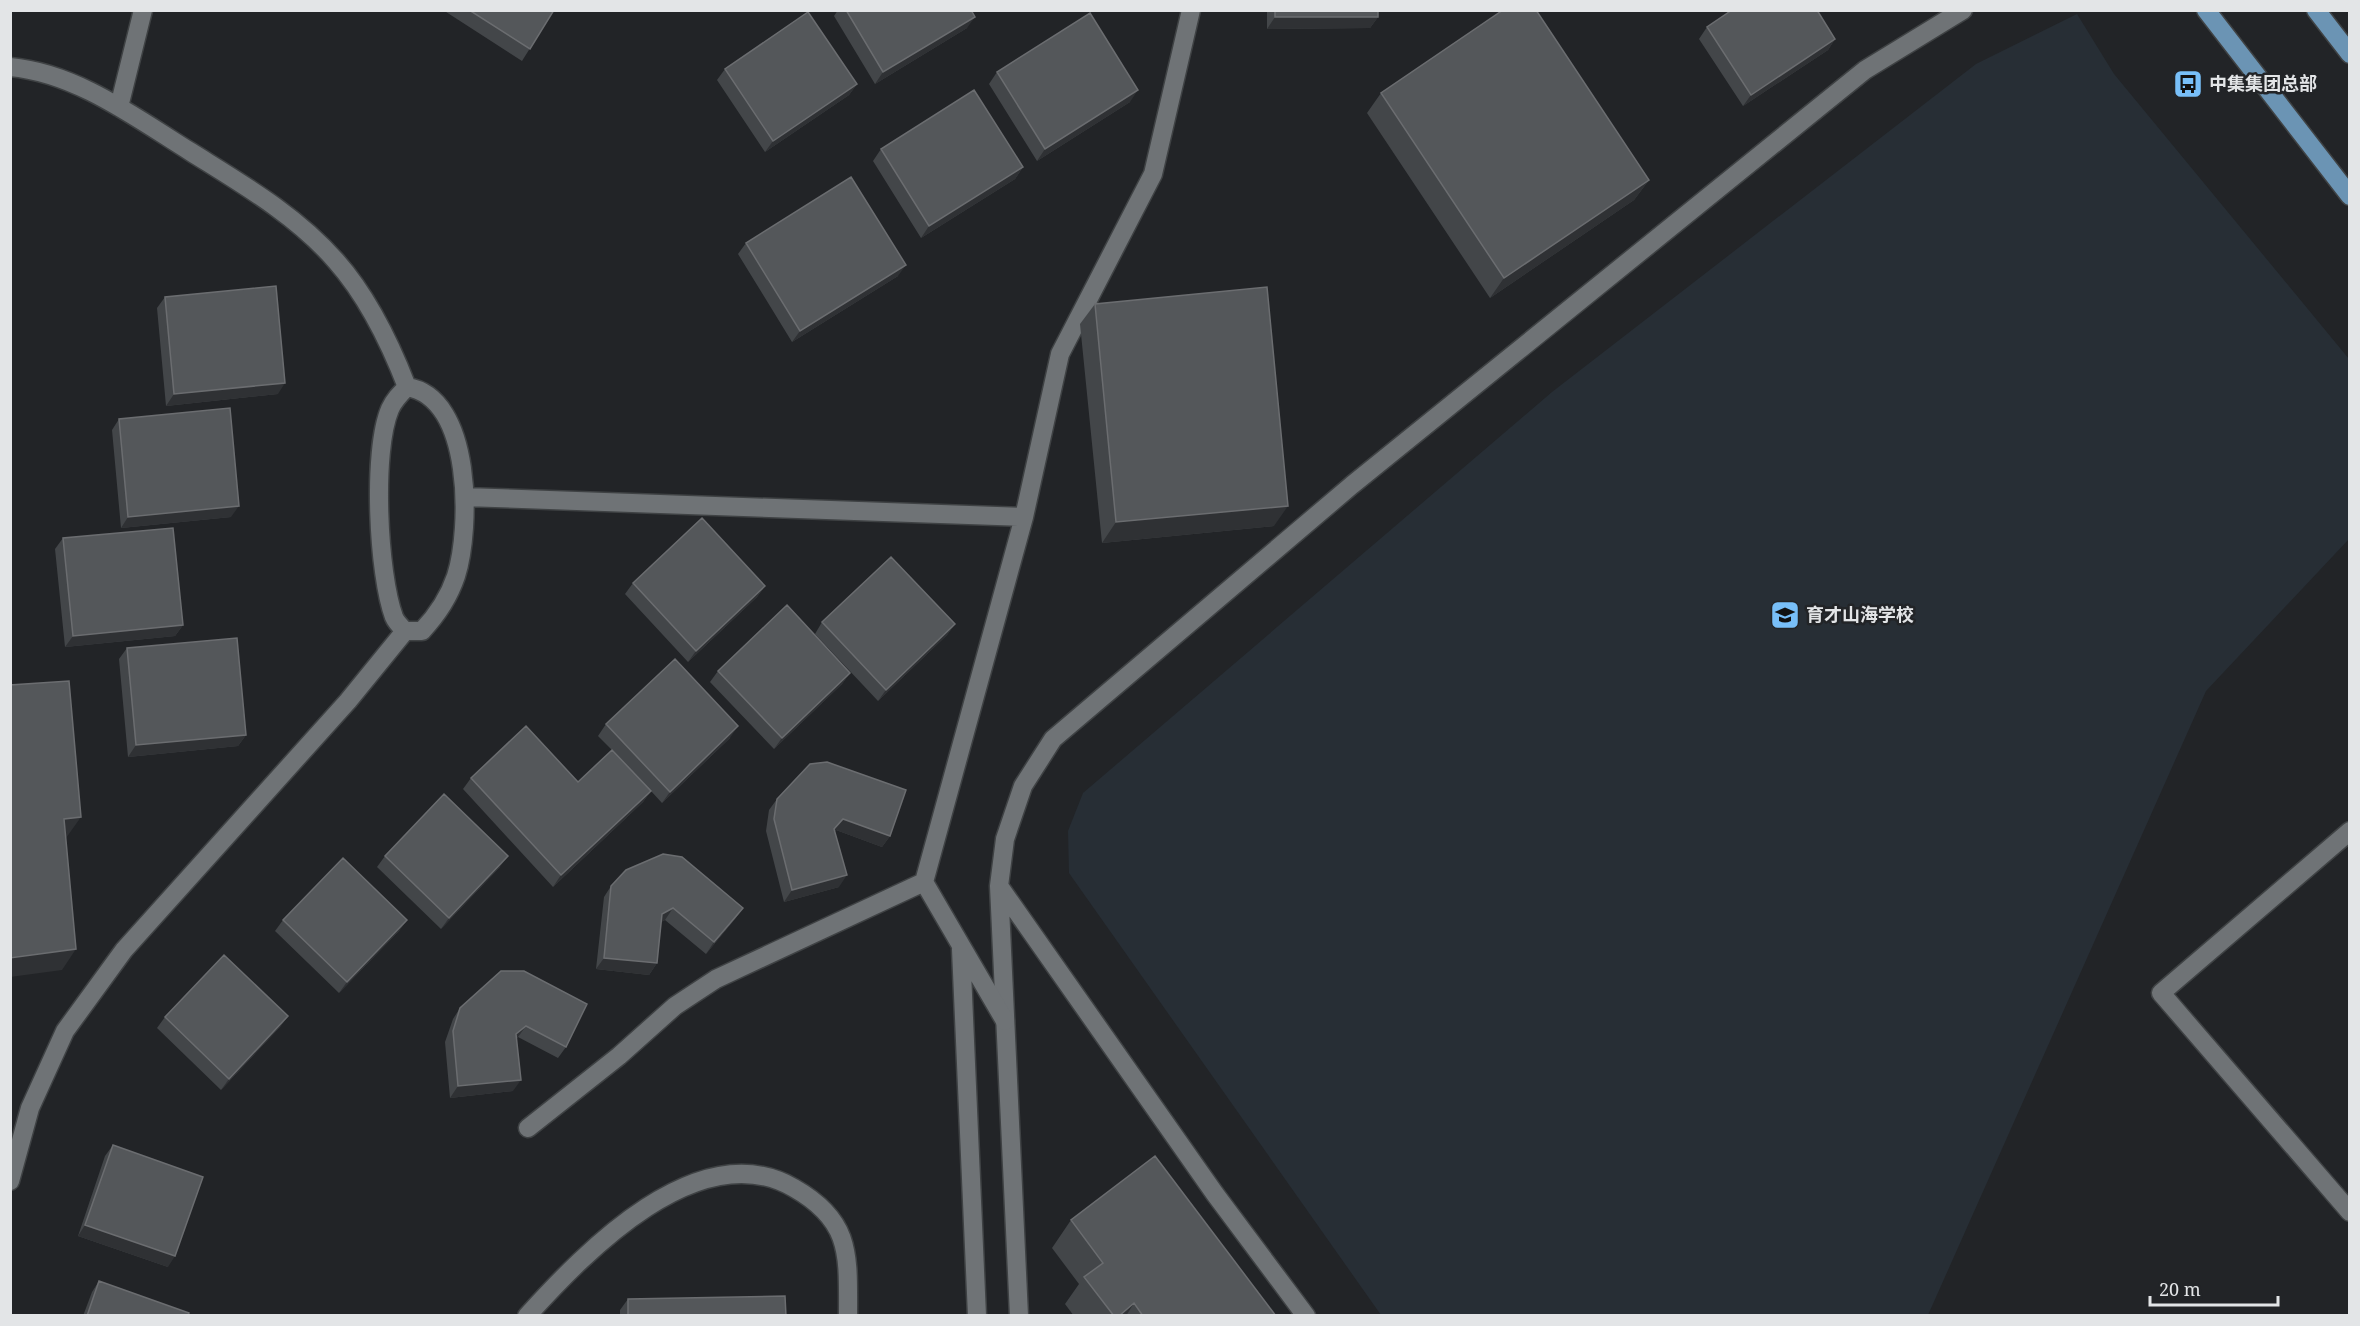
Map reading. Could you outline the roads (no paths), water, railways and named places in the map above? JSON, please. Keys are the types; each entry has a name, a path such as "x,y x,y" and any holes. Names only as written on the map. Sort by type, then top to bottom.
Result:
{"main road":[{"path":"2206,10 2349,196"},
{"path":"2316,10 2349,54"}],"street":[{"path":"119,107 143,10"},
{"path":"1005,1021 924,882 1024,517 1060,354 1153,174 1191,10"},
{"path":"1019,1316 999,886 1005,839 1023,786 1053,739 1352,485 1865,70 1963,10"},
{"path":"10,67 68,82 119,107 243,184 303,229 336,261 368,305 392,346 407,387"},
{"path":"10,1181 30,1108 65,1031 124,950 348,701 405,632 422,631 444,604 455,577 462,548 465,498 463,474 449,423 435,402 418,389 407,387"},
{"path":"405,632 395,619 388,594 381,529 380,486 381,454 390,410 398,395 407,387"},
{"path":"465,498 1024,517"},
{"path":"2349,831 2161,993 2349,1212"},
{"path":"528,1128 619,1056 675,1006 716,979 924,882"},
{"path":"999,886 1215,1194 1306,1316"},
{"path":"961,945 977,1316"},
{"path":"527,1316 562,1277 630,1219 677,1189 721,1176 741,1175 764,1176 789,1185 815,1200 834,1220 843,1239 848,1275 849,1316"}],"place":[{"name":"中集集团总部","path":"2188,84"},
{"name":"育才山海学校","path":"1785,615"}]}
